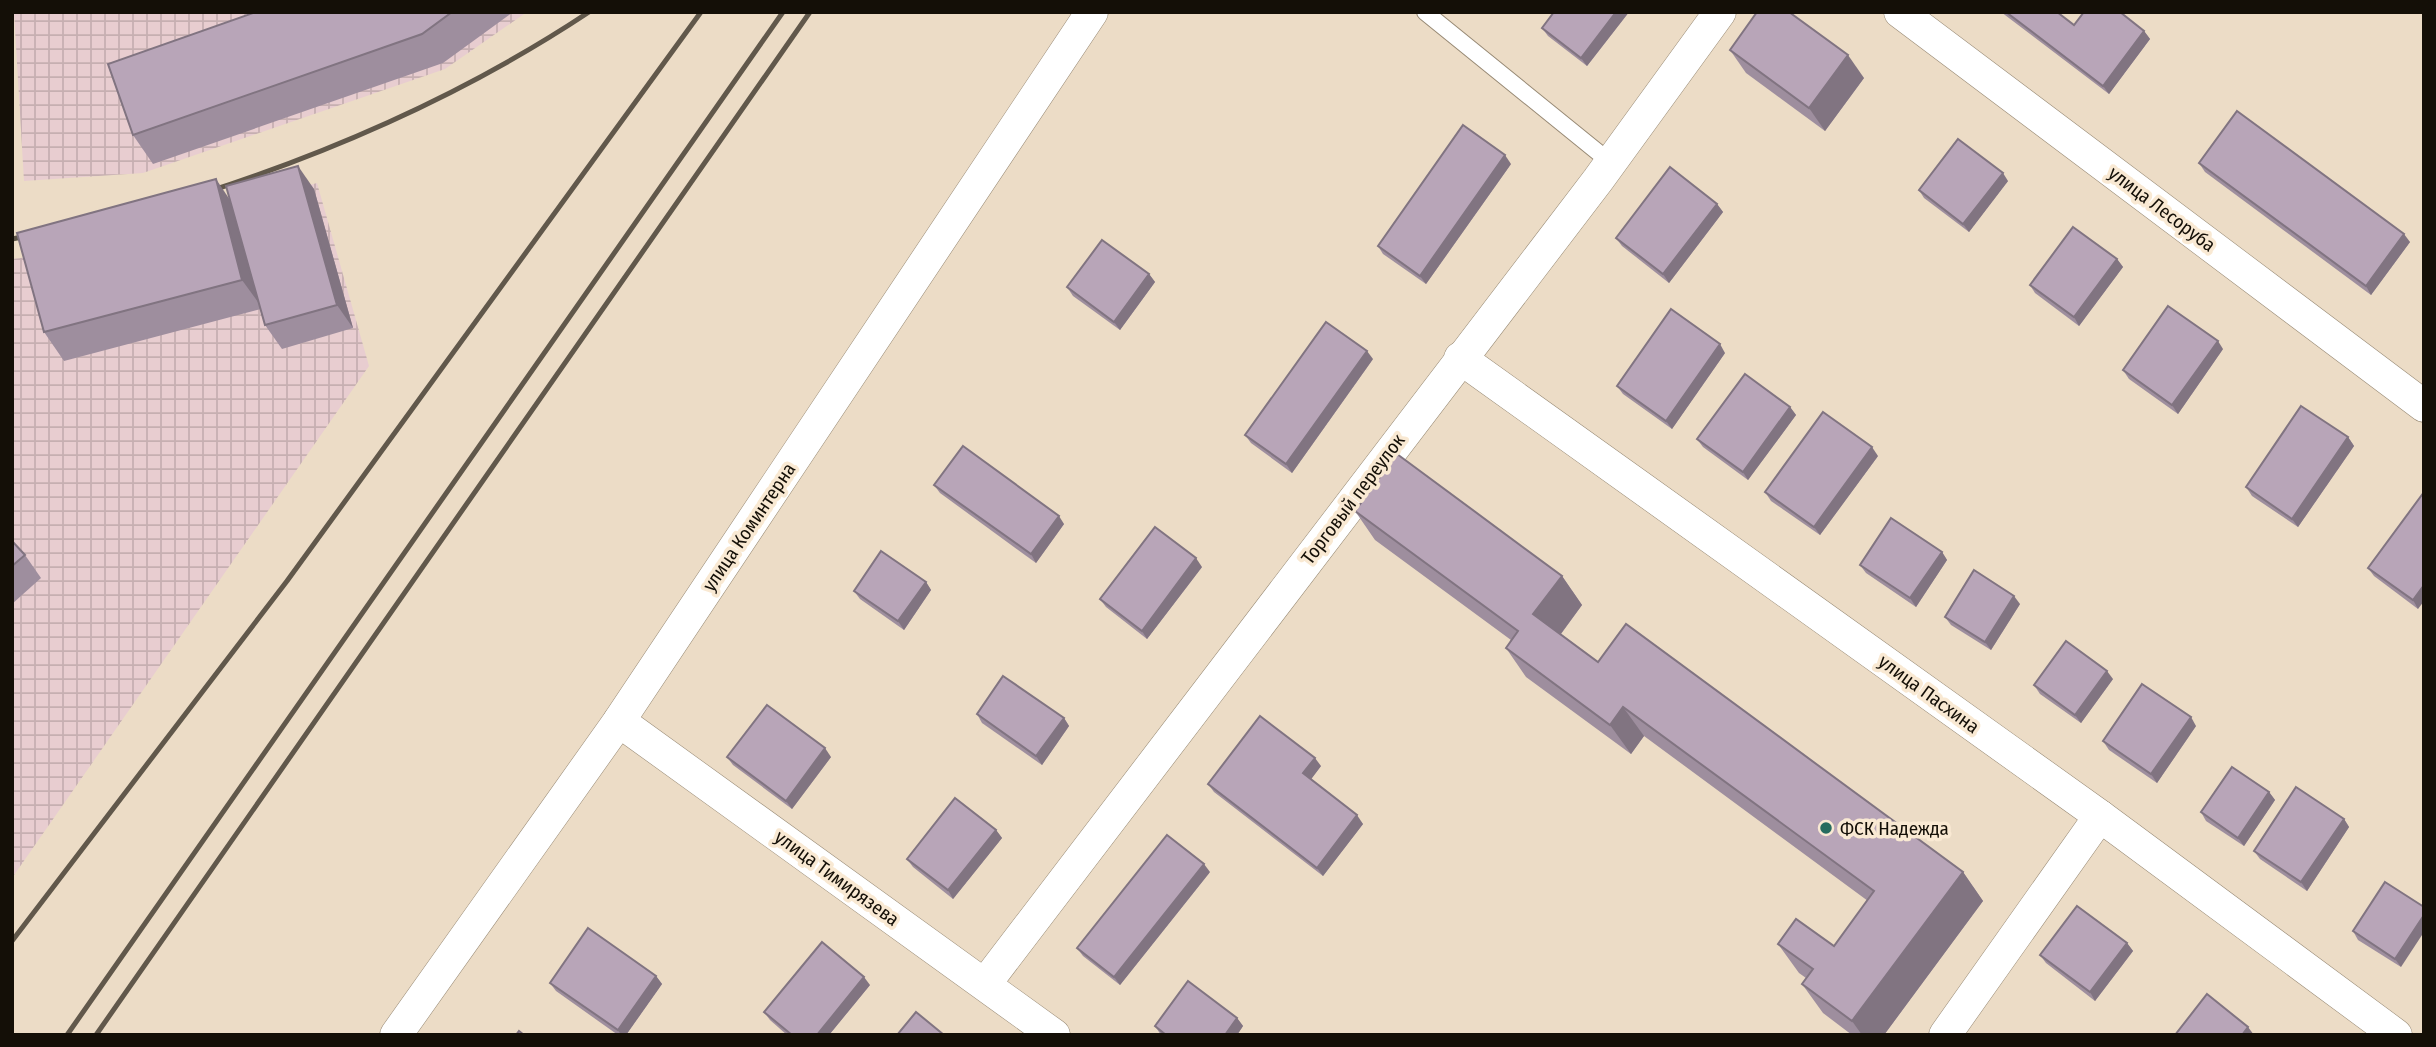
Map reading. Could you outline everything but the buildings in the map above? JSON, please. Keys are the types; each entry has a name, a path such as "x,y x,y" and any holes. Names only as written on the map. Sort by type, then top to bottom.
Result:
{"street":[{"name":"улица Коминтерна","path":"396,1035 619,721 1092,12"},
{"name":"Торговый переулок","path":"985,985 1611,162 1720,12"},
{"name":"улица Лесоруба","path":"1900,12 2424,406"},
{"name":"улица Пасхина","path":"1460,358 2099,816 2396,1035"},
{"name":"улица Тимирязева","path":"619,721 1054,1035"},
{"path":"1945,1035 2099,816"}],"lane":[{"path":"1425,12 1611,162"}],"shaded area":[{"path":"14,12 527,12 445,69 143,173 24,181"},
{"path":"317,183 369,366 12,878 12,259 37,256"}],"railway":[{"path":"204,193 305,157 403,116 498,67 589,12"},
{"path":"12,941 287,581 701,12"},
{"path":"67,1035 783,12"},
{"path":"96,1035 810,12"},
{"path":"12,239 37,234"}],"place":[{"name":"ФСК Надежда","path":"1826,828"}]}
